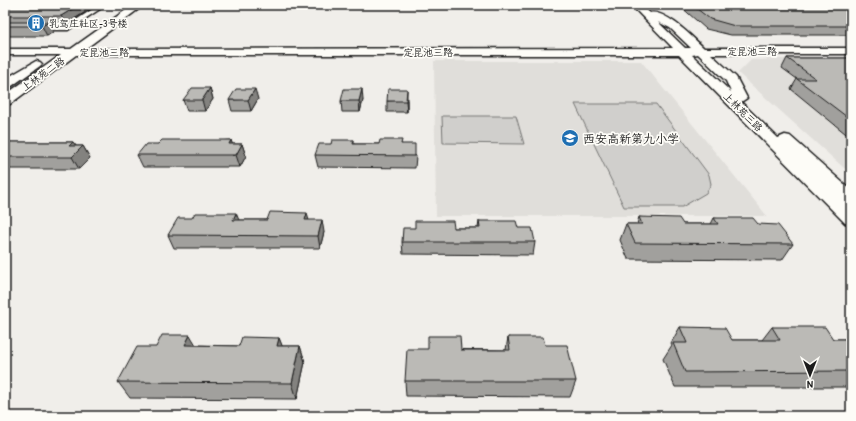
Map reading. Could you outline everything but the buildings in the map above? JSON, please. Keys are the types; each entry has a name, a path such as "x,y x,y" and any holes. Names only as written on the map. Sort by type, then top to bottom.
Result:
{"street":[{"path":"5,28 68,28 103,5"},
{"name":"上林苑二路","path":"5,93 71,50 115,16 139,5"},
{"name":"上林苑三路","path":"636,5 648,12 850,218"},
{"path":"5,85 122,23 129,9"},
{"path":"648,12 674,26 685,50 732,80 733,97"},
{"path":"5,44 148,56 182,50"},
{"path":"5,56 151,44 182,50"},
{"path":"582,50 610,44 770,56 785,50"},
{"path":"582,50 618,56 747,44 785,50"},
{"path":"5,48 71,50"},
{"name":"定昆池三路","path":"785,50 851,48"},
{"path":"5,52 71,50"},
{"path":"5,101 29,91 71,50"},
{"name":"定昆池三路","path":"182,50 582,50"},
{"name":"定昆池三路","path":"785,50 851,51"},
{"name":"上林苑三路","path":"733,97 851,199"}],"shaded area":[{"path":"851,58 851,170 844,168 738,73 751,60"},
{"name":"西安高新第九小学","path":"434,61 641,61 767,216 436,216"},
{"path":"575,104 656,104 709,175 711,184 706,193 682,207 624,207"},
{"path":"442,116 516,116 524,144 443,143"}],"place":[{"name":"乳驾庄社区-3号楼","path":"36,23"},
{"name":"西安高新第九小学","path":"570,138"}]}
